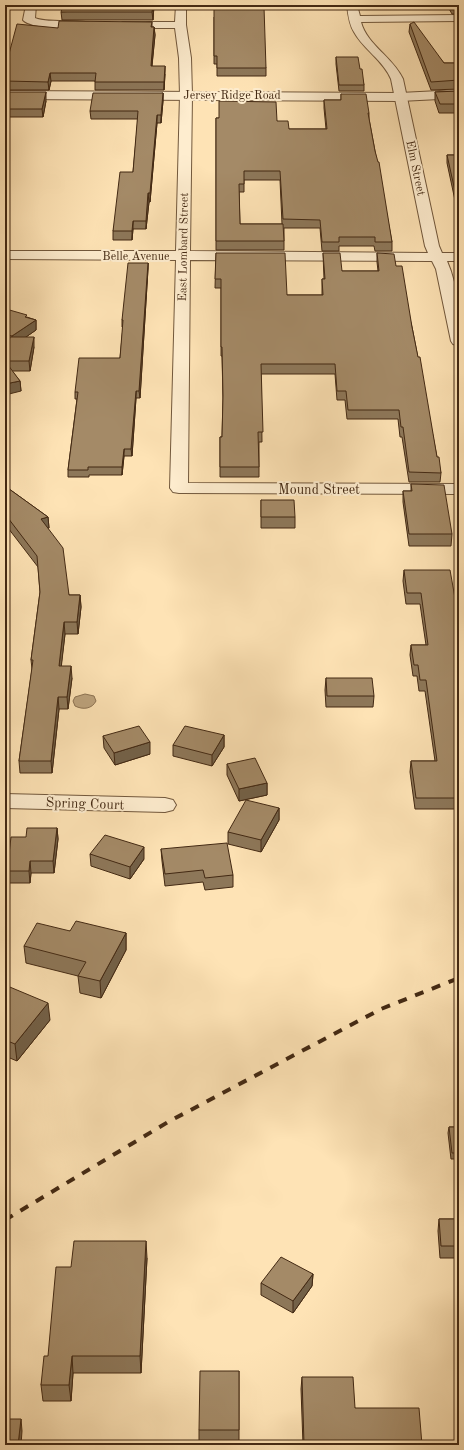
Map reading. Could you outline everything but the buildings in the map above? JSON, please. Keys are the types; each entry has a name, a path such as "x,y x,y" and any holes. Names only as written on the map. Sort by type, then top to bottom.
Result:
{"street":[{"path":"31,5 29,20 39,24 97,25"},
{"name":"East Lombard Street","path":"179,488 186,95 185,58 180,25 181,5"},
{"name":"Elm Street","path":"352,5 358,31 368,44 386,61 398,79 398,87 432,246 443,269 459,341"},
{"path":"356,19 459,18"},
{"path":"113,25 180,25"},
{"name":"Jersey Ridge Road","path":"5,95 400,96 459,94"},
{"name":"Belle Avenue","path":"5,255 183,257 459,257"},
{"name":"Mound Street","path":"179,488 459,489"},
{"name":"Spring Court","path":"5,801 165,805"}],"shaded area":[{"path":"85,694 94,696 96,701 94,704 87,708 75,706 73,701 75,697"}],"railway":[{"path":"5,1220 168,1122 381,1009 459,978"}]}
